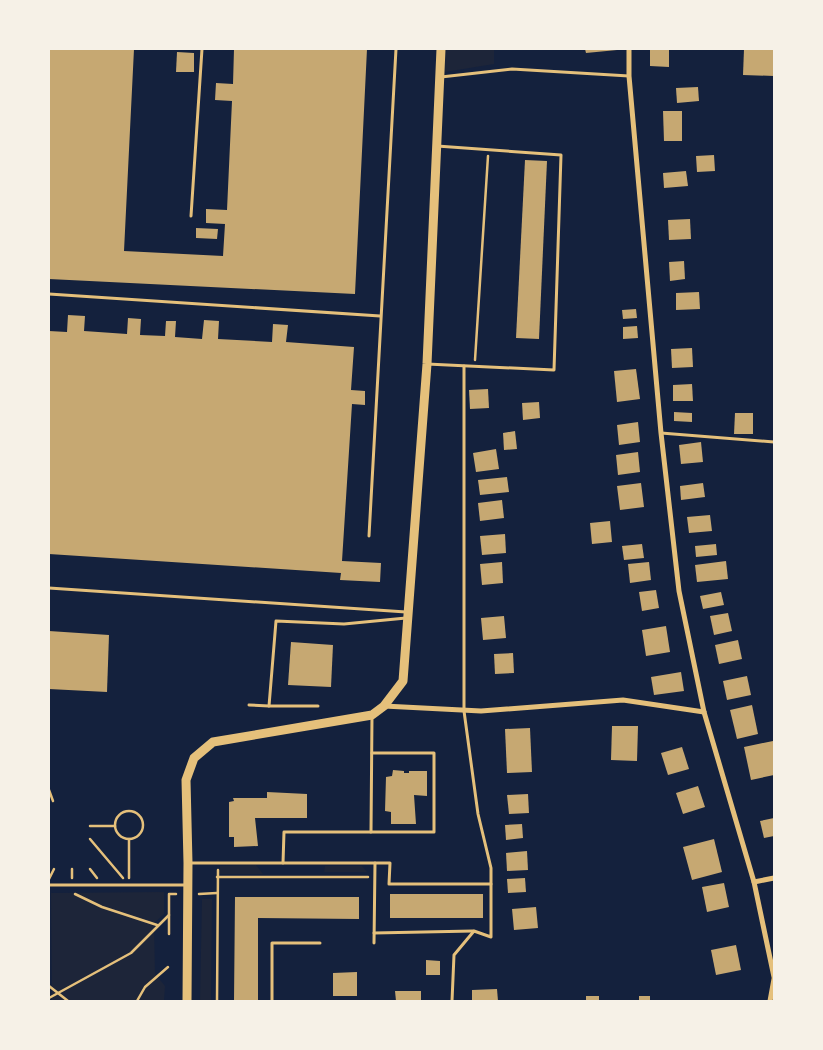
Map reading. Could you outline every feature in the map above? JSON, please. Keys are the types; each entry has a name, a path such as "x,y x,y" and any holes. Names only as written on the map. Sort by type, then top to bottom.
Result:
{"street":[{"path":"186,1001 188,863 186,780 194,758 213,742 372,716 384,706 403,681 427,364 442,49"},
{"path":"629,49 629,76 661,433 679,591 704,712 754,882 774,978 770,1001"},
{"path":"384,706 464,711 623,700 704,712"},
{"path":"754,882 774,878"}],"lane":[{"path":"191,216 202,49"},
{"path":"369,536 396,49"},
{"path":"441,77 512,69 629,76"},
{"path":"427,364 554,370 561,155 436,146"},
{"path":"49,294 380,316"},
{"path":"374,934 474,931 491,937 491,868 478,814 464,711 464,366"},
{"path":"661,433 774,442"},
{"path":"49,588 409,615"},
{"path":"269,706 276,620 344,624 409,615"},
{"path":"249,705 318,706"},
{"path":"371,832 372,716"},
{"path":"283,863 284,832 434,832 434,753 372,753"},
{"path":"188,863 390,863 389,884 491,884"},
{"path":"374,943 375,863"},
{"path":"49,885 129,884 187,886"},
{"path":"452,1001 454,955 474,931"},
{"path":"272,1001 272,943 320,944"}],"path":[{"path":"474,366 488,150"},
{"path":"49,790 53,801"},
{"path":"131,811 140,815 143,822 142,831 136,838 129,839 120,836 115,826 116,820 122,812 131,811"},
{"path":"90,826 115,826"},
{"path":"90,839 129,884"},
{"path":"129,839 129,884"},
{"path":"217,1001 218,863"},
{"path":"49,878 54,869"},
{"path":"217,877 374,877"},
{"path":"74,893 102,907 157,926"},
{"path":"49,998 131,953 169,915"},
{"path":"136,1001 145,987 168,967"},
{"path":"49,986 68,1001"}],"shaded area":[{"path":"445,49 494,49 494,64 445,72"},
{"path":"256,865 263,874 219,874 220,866"},
{"path":"325,866 362,866 367,872 324,872"},
{"path":"164,892 164,914 154,923 155,974 165,986 164,1001 52,1001 51,893"},
{"path":"202,899 212,899 211,1001 200,1001"}],"building":[{"path":"49,49 134,49 124,251 223,256 225,224 206,223 206,209 227,210 232,101 215,100 216,83 233,84 234,49 367,49 355,294 49,279"},
{"path":"585,49 617,49 617,50 586,53"},
{"path":"650,49 669,49 669,67 650,66"},
{"path":"744,49 774,49 774,76 743,75"},
{"path":"177,52 194,53 194,72 176,72"},
{"path":"698,87 699,101 677,103 676,88"},
{"path":"663,111 682,111 682,141 664,141"},
{"path":"714,155 715,171 697,172 696,156"},
{"path":"525,160 547,161 539,339 516,338"},
{"path":"686,171 688,186 664,188 663,173"},
{"path":"690,219 691,239 669,240 668,220"},
{"path":"196,228 218,229 217,239 196,238"},
{"path":"684,261 685,279 670,281 669,262"},
{"path":"699,292 700,309 676,310 676,293"},
{"path":"636,309 637,318 623,319 622,310"},
{"path":"68,315 85,316 84,331 127,334 128,318 141,319 140,335 165,336 166,321 176,321 175,337 202,339 204,320 219,321 218,339 272,342 273,324 288,325 286,342 354,347 351,390 365,391 365,405 352,404 342,561 381,563 380,582 340,580 341,573 49,554 49,331 67,332"},
{"path":"637,326 638,338 623,339 623,327"},
{"path":"692,348 693,367 672,368 671,349"},
{"path":"636,369 640,399 617,402 614,371"},
{"path":"692,384 693,401 673,401 673,385"},
{"path":"488,389 489,408 470,409 469,390"},
{"path":"539,402 540,418 523,420 522,403"},
{"path":"674,412 692,413 692,422 674,421"},
{"path":"735,413 753,413 753,434 734,434"},
{"path":"638,422 640,442 619,445 617,425"},
{"path":"515,431 517,449 504,450 503,433"},
{"path":"701,442 703,462 681,464 679,445"},
{"path":"496,449 499,469 476,472 473,453"},
{"path":"638,452 640,472 618,475 616,455"},
{"path":"507,477 509,492 480,495 478,480"},
{"path":"641,483 644,507 620,510 617,486"},
{"path":"703,483 705,497 681,500 680,486"},
{"path":"502,500 504,518 480,521 478,503"},
{"path":"710,515 712,531 689,533 687,517"},
{"path":"610,521 612,542 592,544 590,523"},
{"path":"505,534 506,553 482,555 480,536"},
{"path":"642,544 644,558 624,560 622,546"},
{"path":"716,544 717,555 696,557 695,546"},
{"path":"726,561 728,579 697,582 695,565"},
{"path":"502,562 503,583 482,585 480,564"},
{"path":"649,562 651,580 630,583 628,564"},
{"path":"656,590 659,608 642,611 639,592"},
{"path":"721,592 724,605 703,609 700,596"},
{"path":"728,613 732,631 714,635 710,616"},
{"path":"504,616 506,638 483,640 481,618"},
{"path":"666,626 670,652 646,656 642,630"},
{"path":"49,631 109,635 107,692 49,689"},
{"path":"738,640 742,659 719,664 715,645"},
{"path":"291,642 333,645 331,687 288,685"},
{"path":"513,653 514,673 495,674 494,654"},
{"path":"681,672 684,691 654,695 651,677"},
{"path":"747,676 751,695 727,700 723,681"},
{"path":"752,705 758,734 737,739 730,710"},
{"path":"612,726 638,726 637,761 611,760"},
{"path":"530,728 532,772 507,773 505,729"},
{"path":"773,741 774,775 751,780 744,747"},
{"path":"682,747 689,769 668,775 661,753"},
{"path":"393,770 404,771 404,773 409,773 409,771 427,771 427,796 414,795 416,824 391,824 391,812 385,811 386,777 392,776"},
{"path":"698,786 705,807 683,814 676,793"},
{"path":"267,792 307,794 307,818 255,818 258,846 234,847 234,837 229,837 229,802 234,801 233,798 267,798"},
{"path":"528,794 529,813 509,814 507,795"},
{"path":"774,818 774,836 764,838 760,821"},
{"path":"522,824 523,838 506,840 505,825"},
{"path":"714,839 722,872 692,880 683,847"},
{"path":"527,851 528,870 507,871 506,853"},
{"path":"525,878 526,892 508,893 507,879"},
{"path":"724,883 729,907 707,912 702,887"},
{"path":"390,894 483,894 483,918 390,918"},
{"path":"235,897 359,897 359,919 258,918 258,1001 234,1001"},
{"path":"536,907 538,928 514,930 512,909"},
{"path":"736,945 741,970 716,975 711,950"},
{"path":"426,960 440,961 440,975 426,975"},
{"path":"357,972 357,996 333,996 333,973"},
{"path":"497,989 498,1001 472,1001 472,990"},
{"path":"395,991 421,991 421,1001 396,1001"},
{"path":"586,996 599,996 599,1001 586,1001"},
{"path":"639,996 650,996 650,1001 639,1001"}]}
